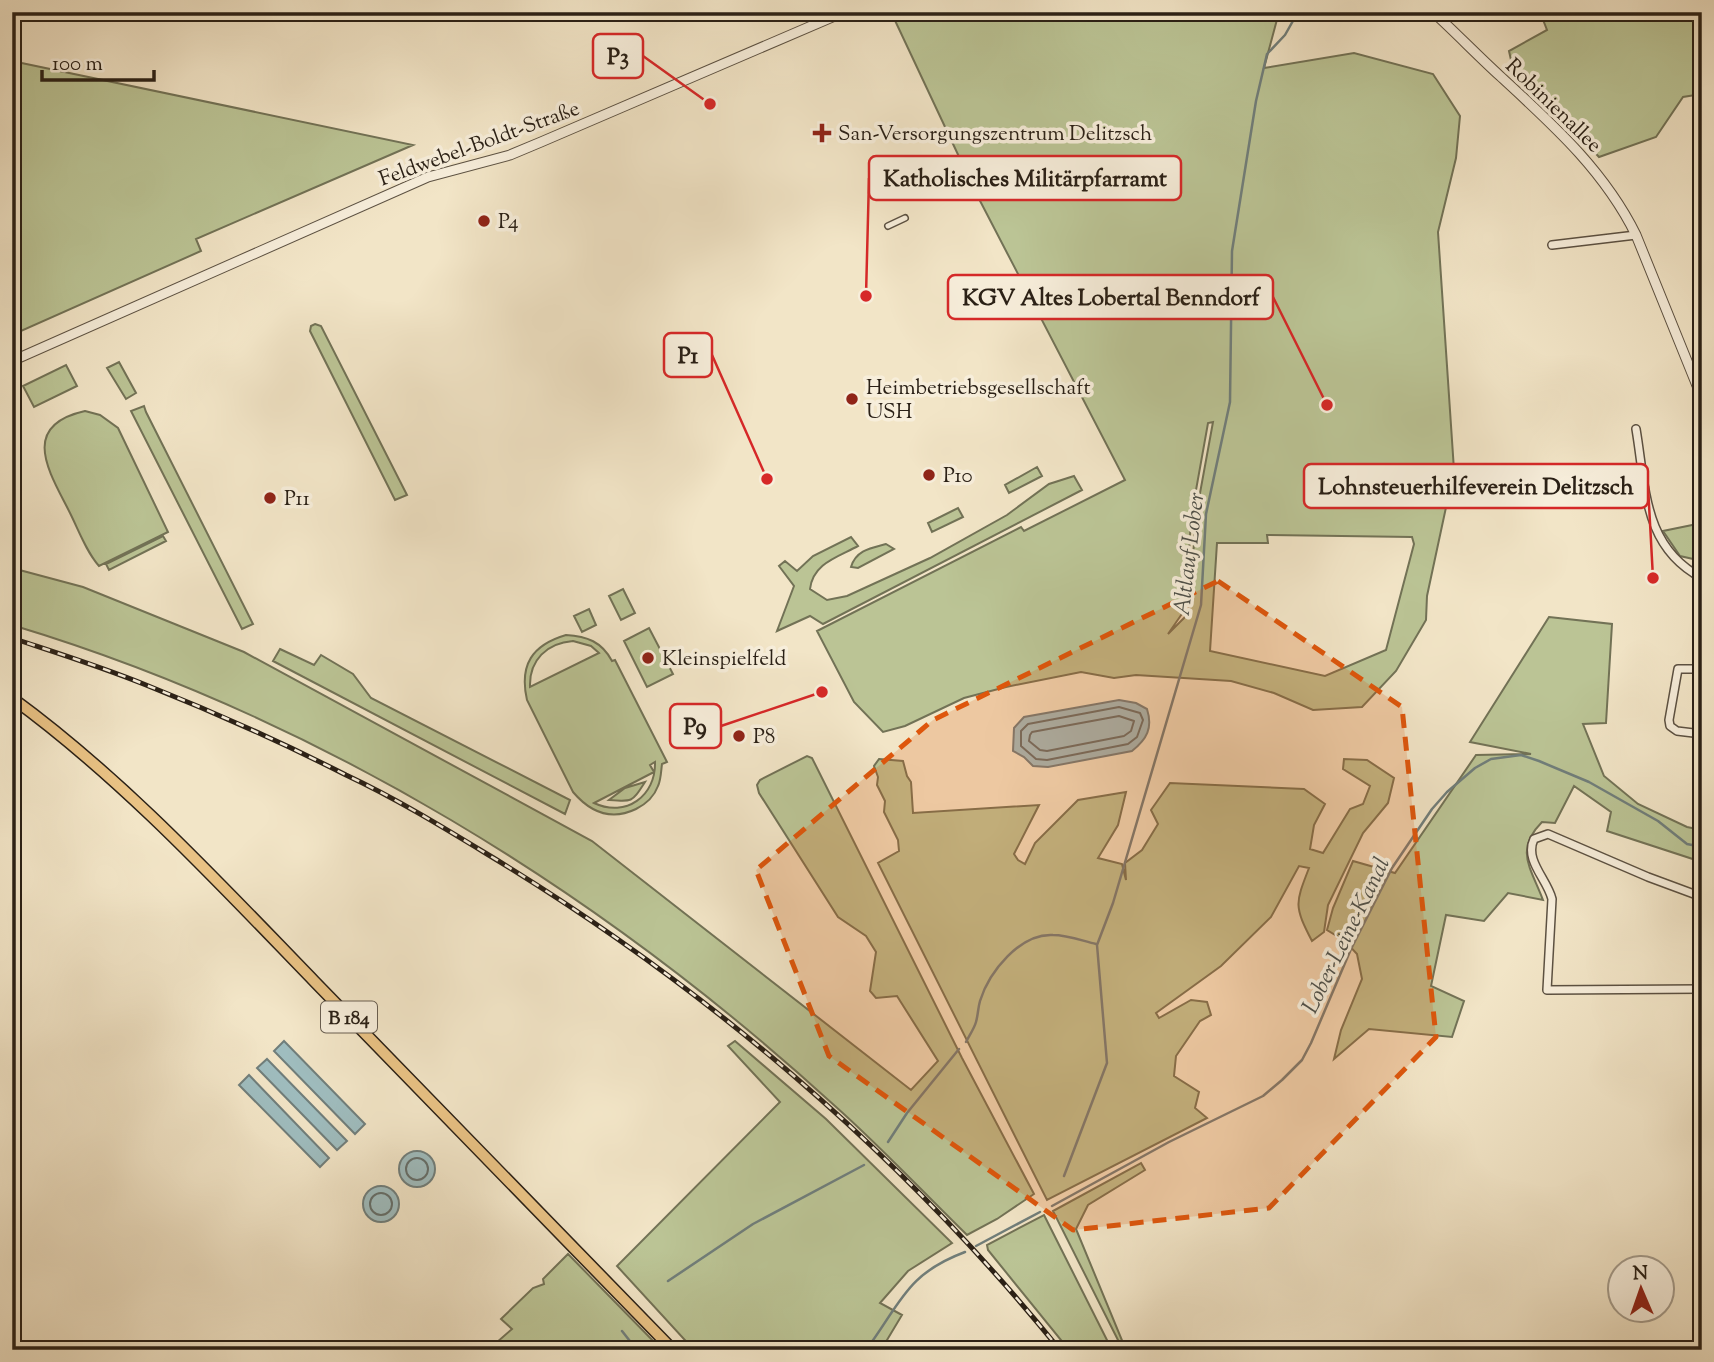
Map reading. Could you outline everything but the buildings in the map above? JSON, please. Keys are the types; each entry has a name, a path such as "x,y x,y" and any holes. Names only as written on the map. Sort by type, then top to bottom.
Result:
{"main road":[{"name":"B 184","path":"12,698 93,761 230,895 673,1350"}],"street":[{"name":"Feldwebel-Boldt-Straße","path":"12,361 428,177 510,155 844,12"},
{"name":"Robinienallee","path":"1433,12 1560,131 1595,168 1623,209 1636,234 1701,394"},
{"path":"888,226 905,218"},
{"path":"1552,245 1636,234"},
{"path":"1636,429 1656,533 1669,554 1702,578"},
{"path":"1702,669 1678,669 1669,720 1670,726 1677,732 1702,734"},
{"path":"1702,897 1648,877 1557,837 1542,835 1534,839 1531,846 1535,864 1550,889 1552,898 1547,990 1702,989"}],"highlighted area":[{"path":"1218,581 1402,707 1436,1037 1269,1208 1073,1230 829,1056 756,870 933,720"}],"green space":[{"path":"891,12 1279,12 1264,68 1354,53 1433,74 1460,116 1456,158 1438,232 1454,470 1427,596 1426,620 1396,671 1362,707 1313,710 1274,693 1231,681 1136,675 1114,678 1081,672 964,698 905,726 883,732 854,702 817,631 1021,527 1024,531 1125,480 977,195","holes":["1213,422 1196,515 1189,613 1168,634 1186,608 1191,518 1208,423","1267,535 1412,537 1414,544 1386,650 1325,676 1210,651 1217,543 1268,543"]},
{"path":"1540,12 1702,12 1702,94 1683,97 1656,137 1599,157 1513,69 1509,51 1547,30"},
{"path":"12,61 413,145 196,239 201,251 12,335"},
{"path":"315,324 321,326 407,495 395,500 310,331"},
{"path":"119,362 136,393 126,399 107,368"},
{"path":"66,365 77,386 34,407 23,386"},
{"path":"144,406 253,624 242,629 131,411"},
{"path":"85,411 100,415 118,428 168,532 99,566 86,547 54,482 45,453 46,439 52,428 64,418"},
{"path":"1037,467 1042,476 1009,493 1005,485"},
{"path":"1074,476 1082,490 823,624 810,616 777,631 794,586 779,566 785,561 797,571 813,556 851,537 858,546 821,567 812,580 810,589 827,600 847,596 930,558 1007,515 1049,484"},
{"path":"958,508 963,517 932,532 928,523"},
{"path":"1702,523 1702,561 1680,556 1663,531"},
{"path":"163,536 166,541 109,570 106,564"},
{"path":"886,544 894,549 858,568 851,567 860,553"},
{"path":"12,568 83,587 244,652 592,841 911,1090 938,1061 897,996 876,998 870,991 876,952 866,936 838,917 759,793 757,785 760,780 807,756 812,758 962,1058 1034,1194 967,1235 852,1122 745,1028 651,953 552,884 450,820 345,761 237,709 126,663 12,625"},
{"path":"623,589 635,613 621,620 609,596"},
{"path":"589,609 596,625 582,632 574,616"},
{"path":"1549,617 1612,624 1606,723 1583,724 1604,776 1638,804 1687,827 1702,830 1702,862 1607,831 1611,812 1574,786 1555,823 1542,822 1529,842 1527,860 1543,900 1508,893 1484,921 1446,915 1431,986 1464,1001 1452,1037 1369,1029 1334,1059 1341,1030 1362,979 1357,954 1345,941 1327,930 1333,908 1353,861 1395,873 1476,755 1531,754 1470,742"},
{"name":"Kleinspielfeld","path":"649,628 673,674 647,687 624,641"},
{"path":"566,635 587,639 604,649 612,661 615,660 667,762 662,764 660,781 654,794 636,809 618,814 602,812 586,805 573,792 527,700 527,667 537,651 554,639","holes":["573,641 591,646 599,653 530,687 530,677 541,655 555,645","655,762 654,774 650,785 637,801 617,808 594,803 654,772 650,765"]},
{"path":"280,649 314,665 321,655 353,674 371,698 570,800 565,814 273,661"},
{"path":"879,759 903,761 911,782 913,813 1039,805 1014,854 1025,864 1035,843 1078,800 1126,792 1118,825 1098,858 1122,864 1126,880 1125,863 1142,850 1158,824 1151,810 1170,783 1304,789 1325,804 1314,825 1310,849 1323,853 1350,809 1363,804 1370,786 1343,769 1344,759 1367,760 1394,778 1388,803 1363,833 1328,905 1324,932 1312,941 1302,920 1298,905 1309,868 1299,866 1271,917 1221,966 1156,1013 1159,1018 1191,1000 1207,1002 1211,1015 1200,1021 1176,1056 1174,1076 1199,1092 1195,1108 1207,1118 1047,1200 878,863 899,851 898,840 884,812 885,801 877,785 878,777 874,766"},
{"path":"645,782 631,799 609,800 625,788"},
{"path":"735,1041 826,1119 952,1243 908,1271 880,1303 902,1315 881,1350 694,1350 617,1266 780,1102 728,1046"},
{"path":"1141,1163 1145,1170 1088,1205 1076,1229 1126,1350 1123,1350 1053,1211"},
{"path":"1044,1215 1112,1350 1069,1350 988,1250 987,1245"},
{"path":"568,1254 662,1350 488,1350 512,1329 501,1319 533,1288 544,1284 543,1279"}],"water":[{"path":"1119,700 1136,703 1147,709 1147,733 1132,751 1048,767 1033,766 1013,751 1014,728 1024,717"},
{"path":"284,1041 365,1124 355,1134 274,1051"},
{"path":"267,1059 347,1141 337,1150 257,1068"},
{"path":"249,1075 329,1158 320,1167 239,1085"},
{"path":"417,1151 430,1156 435,1169 430,1182 417,1187 404,1182 399,1169 404,1156"},
{"path":"381,1186 394,1191 399,1204 394,1217 381,1222 368,1217 363,1204 368,1191"}],"waterway":[{"name":"Altlauf Lober","path":"1064,1176 1107,1063 1097,945 1113,903 1201,605 1206,514 1230,402 1232,251 1256,101 1267,54 1285,35 1298,12"},
{"name":"Lober-Leine-Kanal","path":"1052,1206 1169,1142 1263,1096 1302,1060 1351,949 1392,868 1432,809 1447,792 1475,768 1491,759 1521,755 1539,761 1589,782 1658,821 1687,844 1702,847"},
{"path":"966,1042 975,1025 984,990 998,967 1018,947 1029,940 1053,935 1096,944"},
{"path":"888,1142 907,1113 959,1049"},
{"path":"668,1281 753,1224 864,1165"},
{"path":"976,1246 1040,1212"},
{"path":"866,1350 917,1280 945,1261 965,1252"},
{"path":"622,1331 637,1350"}],"railway":[{"path":"12,638 129,678 297,751 418,813 567,905 646,959 721,1016 795,1077 866,1141 933,1207 998,1277 1060,1350"}],"place":[{"name":"P3","path":"710,104"},
{"name":"San-Versorgungszentrum Delitzsch","path":"822,133"},
{"name":"P4","path":"484,221"},
{"name":"Katholisches Militärpfarramt","path":"866,296"},
{"name":"Heimbetriebsgesellschaft USH","path":"852,399"},
{"name":"KGV Altes Lobertal Benndorf","path":"1327,405"},
{"name":"P10","path":"929,475"},
{"name":"P1","path":"767,479"},
{"name":"P11","path":"270,498"},
{"name":"Lohnsteuerhilfeverein Delitzsch","path":"1653,578"},
{"name":"Kleinspielfeld","path":"648,658"},
{"name":"P9","path":"822,692"},
{"name":"P8","path":"739,736"}]}
